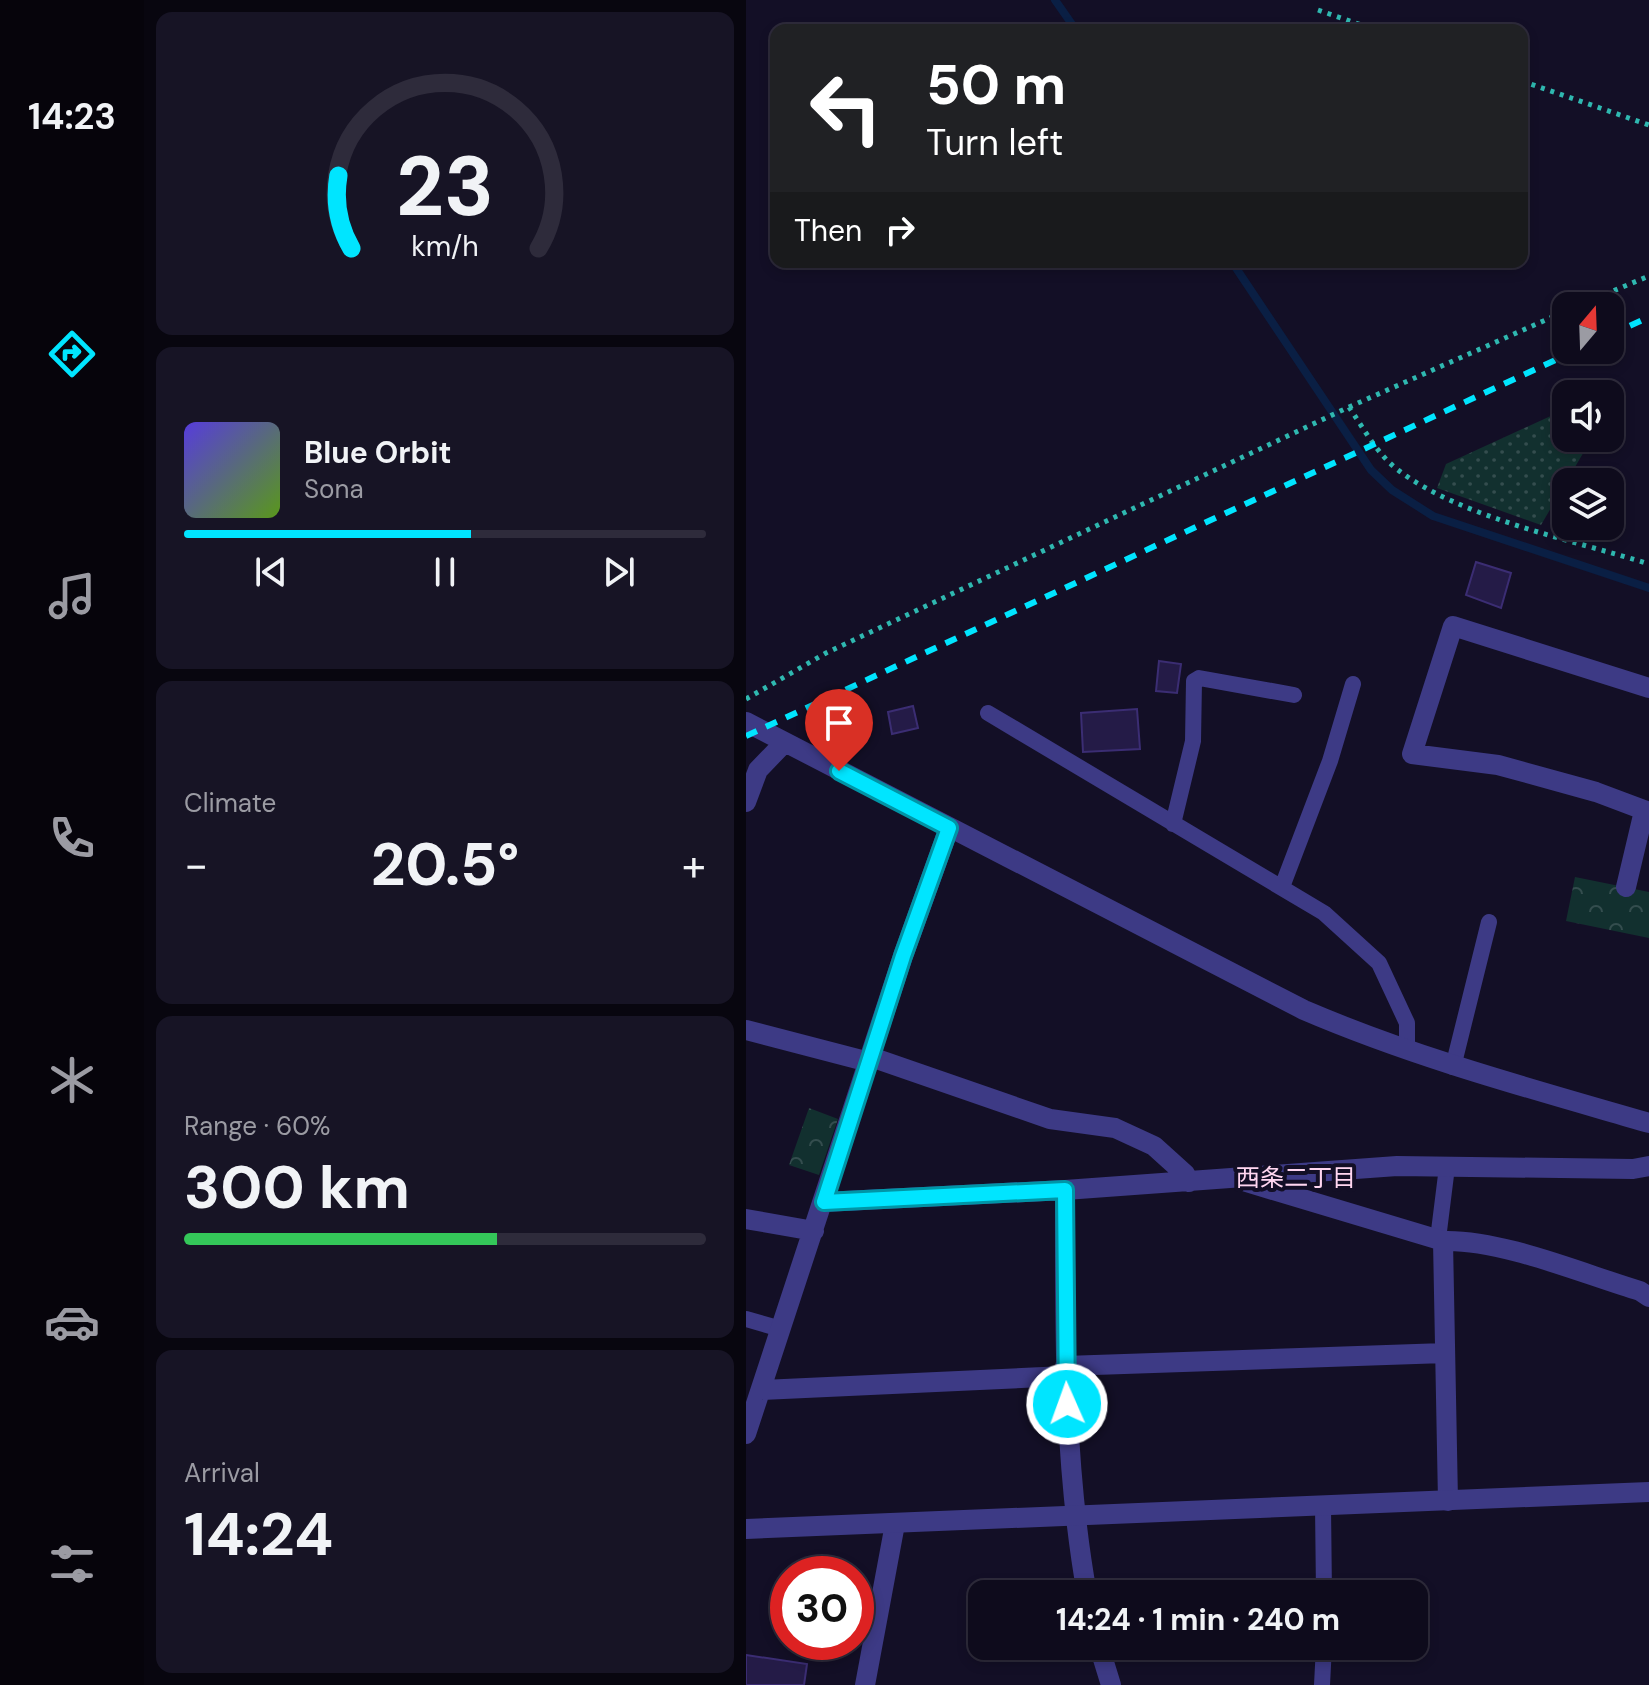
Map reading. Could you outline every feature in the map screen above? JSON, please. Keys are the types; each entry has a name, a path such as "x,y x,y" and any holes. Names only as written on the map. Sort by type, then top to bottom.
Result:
{"street":[{"path":"1626,887 1646,812 1596,792 1498,765 1412,754 1453,626 1649,688"},
{"path":"746,722 1304,1010 1453,1067 1649,1123"},
{"path":"746,802 758,770 784,743"},
{"path":"746,1434 949,828"},
{"path":"746,1030 870,1060 1050,1119 1115,1128 1142,1139 1185,1174 1189,1182"},
{"path":"824,1202 1065,1190 1397,1166 1633,1169 1649,1166"},
{"path":"1239,1179 1441,1240 1465,1240 1499,1249 1640,1291 1649,1297"},
{"path":"1065,1190 1065,1371 1073,1517 1084,1580"},
{"path":"746,1219 814,1231"},
{"path":"1441,1240 1448,1501"},
{"path":"761,1390 1065,1371 1445,1353"},
{"path":"746,1529 1649,1492"},
{"path":"865,1685 895,1524"},
{"path":"1103,1660 1111,1685"}],"lane":[{"path":"1173,824 1193,741 1194,681 1199,678 1294,695"},
{"path":"1282,887 1330,761 1353,684"},
{"path":"988,713 1324,913 1379,963 1407,1023 1407,1051"},
{"path":"1453,1067 1489,922"},
{"path":"1441,1240 1447,1167"},
{"path":"746,1319 781,1329"},
{"path":"1323,1506 1324,1580"},
{"path":"1322,1685 1323,1660"}],"path":[{"path":"1318,10 1359,24"},
{"path":"1528,83 1649,125"},
{"path":"1611,292 1649,276"},
{"path":"746,699 826,653 1349,407 1552,317"},
{"path":"1349,407 1381,454 1398,470 1443,498 1649,564"}],"green space":[{"path":"1552,415 1552,452 1584,452 1574,468 1552,468 1552,506 1541,525 1437,488 1446,464"},
{"path":"1575,877 1649,892 1649,938 1566,921"},
{"path":"809,1108 838,1119 819,1175 789,1165"}],"building":[{"path":"1476,562 1511,573 1501,608 1466,595"},
{"path":"1159,661 1181,664 1177,693 1156,691"},
{"path":"913,706 918,728 892,734 888,712"},
{"path":"1137,709 1140,749 1083,752 1081,713"},
{"path":"746,1655 807,1664 804,1685 746,1685"}],"waterway":[{"path":"1055,0 1072,24"},
{"path":"1236,268 1371,470 1392,490 1433,516 1649,588"}],"railway":[{"path":"1624,329 1649,317"},
{"path":"746,736 1552,362"}],"district":[{"name":"西条二丁目","path":"1296,1177"}],"route":[{"path":"839,771 949,828 903,956 824,1202 1065,1190 1067,1404"}]}
